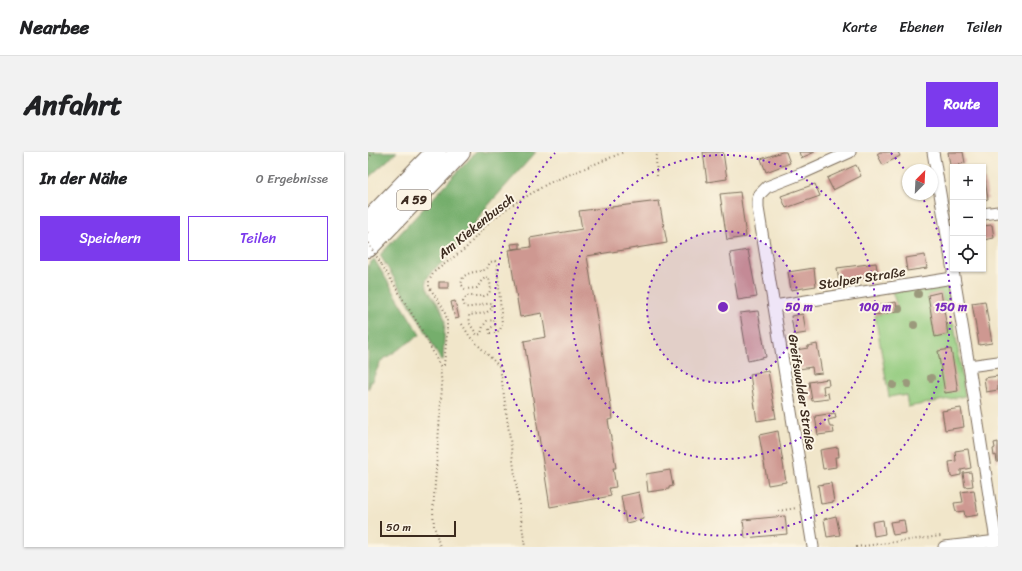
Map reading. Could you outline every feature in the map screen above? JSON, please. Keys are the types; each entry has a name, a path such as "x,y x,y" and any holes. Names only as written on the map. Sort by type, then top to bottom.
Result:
{"highway":[{"name":"A 59","path":"368,222 436,152"},
{"name":"A 59","path":"368,248 460,152"}],"street":[{"name":"Greifswalder Straße","path":"813,547 758,208 758,199 760,194 767,187 809,171 850,152"},
{"path":"933,152 948,220 954,278 997,541 944,547"},
{"path":"986,214 998,212"},
{"name":"Stolper Straße","path":"774,306 954,278"},
{"path":"969,366 998,362"}],"path":[{"path":"368,159 374,152"},
{"name":"Am Kiekenbusch","path":"440,366 444,365 447,319 443,308 429,287 429,281 434,272 466,248 486,225 510,206 549,183 624,152"},
{"path":"657,176 656,158 658,152"},
{"path":"368,243 423,332 440,366 442,387 433,511 434,526 440,547"},
{"path":"495,261 497,264 502,324 500,330 495,334 490,333 489,329 495,325 494,320 487,321 483,326 481,334 478,336 470,324 468,315 486,313 492,308 492,303 471,308 465,307 463,302 466,296 484,296 489,294 491,287 489,278 487,276 482,280 477,288 472,289 465,289 461,284 463,277 470,272 481,272 487,269 490,262 495,261"},
{"path":"462,324 470,337 500,367 525,547"},
{"path":"778,511 806,507"},
{"path":"856,547 948,535"}],"green space":[{"path":"368,152 397,152 368,178"},
{"path":"476,152 536,152 485,209 455,252 432,271 426,280 427,288 441,309 445,320 443,360 441,361 425,330 380,255"},
{"path":"374,259 420,335 381,361 368,389 368,265"},
{"path":"943,285 948,289 950,300 943,302 941,292 928,295 935,336 948,334 947,325 954,324 965,396 908,407 906,395 889,397 875,315 897,311 892,292"}],"building":[{"path":"703,152 723,152 727,179 707,182"},
{"path":"786,152 790,163 766,172 761,159"},
{"path":"799,152 815,152 801,158"},
{"path":"880,152 898,152 900,156 883,165 877,154"},
{"path":"948,152 963,152 965,163 950,165"},
{"path":"856,165 861,176 833,190 827,178"},
{"path":"815,184 820,196 786,208 781,196"},
{"path":"986,186 988,199 986,199"},
{"path":"740,192 746,237 727,240 720,194"},
{"path":"659,201 667,243 587,256 613,419 608,420 616,468 613,468 616,487 609,488 611,496 550,507 524,341 546,337 542,313 520,317 509,250 531,247 530,238 582,229 579,211"},
{"path":"992,225 994,238 986,239 986,226"},
{"path":"520,243 520,248 512,249 511,244"},
{"path":"748,250 757,297 738,300 730,253"},
{"path":"925,255 927,268 907,271 905,258"},
{"path":"876,263 878,276 839,282 837,268"},
{"path":"814,268 816,286 791,290 788,272"},
{"path":"439,282 448,282 448,288 439,288"},
{"path":"941,292 948,334 935,337 928,295"},
{"path":"455,301 459,318 455,319 451,302"},
{"path":"985,301 992,343 979,345 972,303"},
{"path":"896,302 897,311 875,315 874,306"},
{"path":"758,311 766,357 748,361 740,313"},
{"path":"803,314 806,333 794,335 791,316"},
{"path":"817,344 822,373 813,374 812,367 799,369 796,350 808,348 808,346"},
{"path":"951,349 958,391 945,393 938,351"},
{"path":"768,371 776,418 757,421 750,374"},
{"path":"998,376 998,390 986,392 984,378"},
{"path":"828,379 829,385 823,386 824,394 828,393 829,399 812,401 809,382"},
{"path":"961,408 964,427 945,430 942,411"},
{"path":"835,413 836,418 828,420 830,427 833,427 834,433 818,435 815,416"},
{"path":"778,431 786,482 768,485 759,435"},
{"path":"998,442 997,462 993,449 995,448 994,443"},
{"path":"838,447 839,457 835,457 836,467 823,469 820,450"},
{"path":"968,449 971,468 961,470 961,475 951,477 949,462 956,461 955,451"},
{"path":"670,470 673,486 669,487 669,489 648,492 646,474"},
{"path":"971,472 973,486 965,487 963,473"},
{"path":"831,483 834,502 821,504 818,485"},
{"path":"974,490 978,515 965,517 964,511 956,512 954,503 963,502 961,492"},
{"path":"639,492 644,519 626,523 621,496"},
{"path":"785,516 787,534 745,538 743,520"},
{"path":"836,516 840,535 827,537 824,519"},
{"path":"883,520 885,534 874,536 872,522"},
{"path":"904,520 906,533 893,535 890,522"}]}
